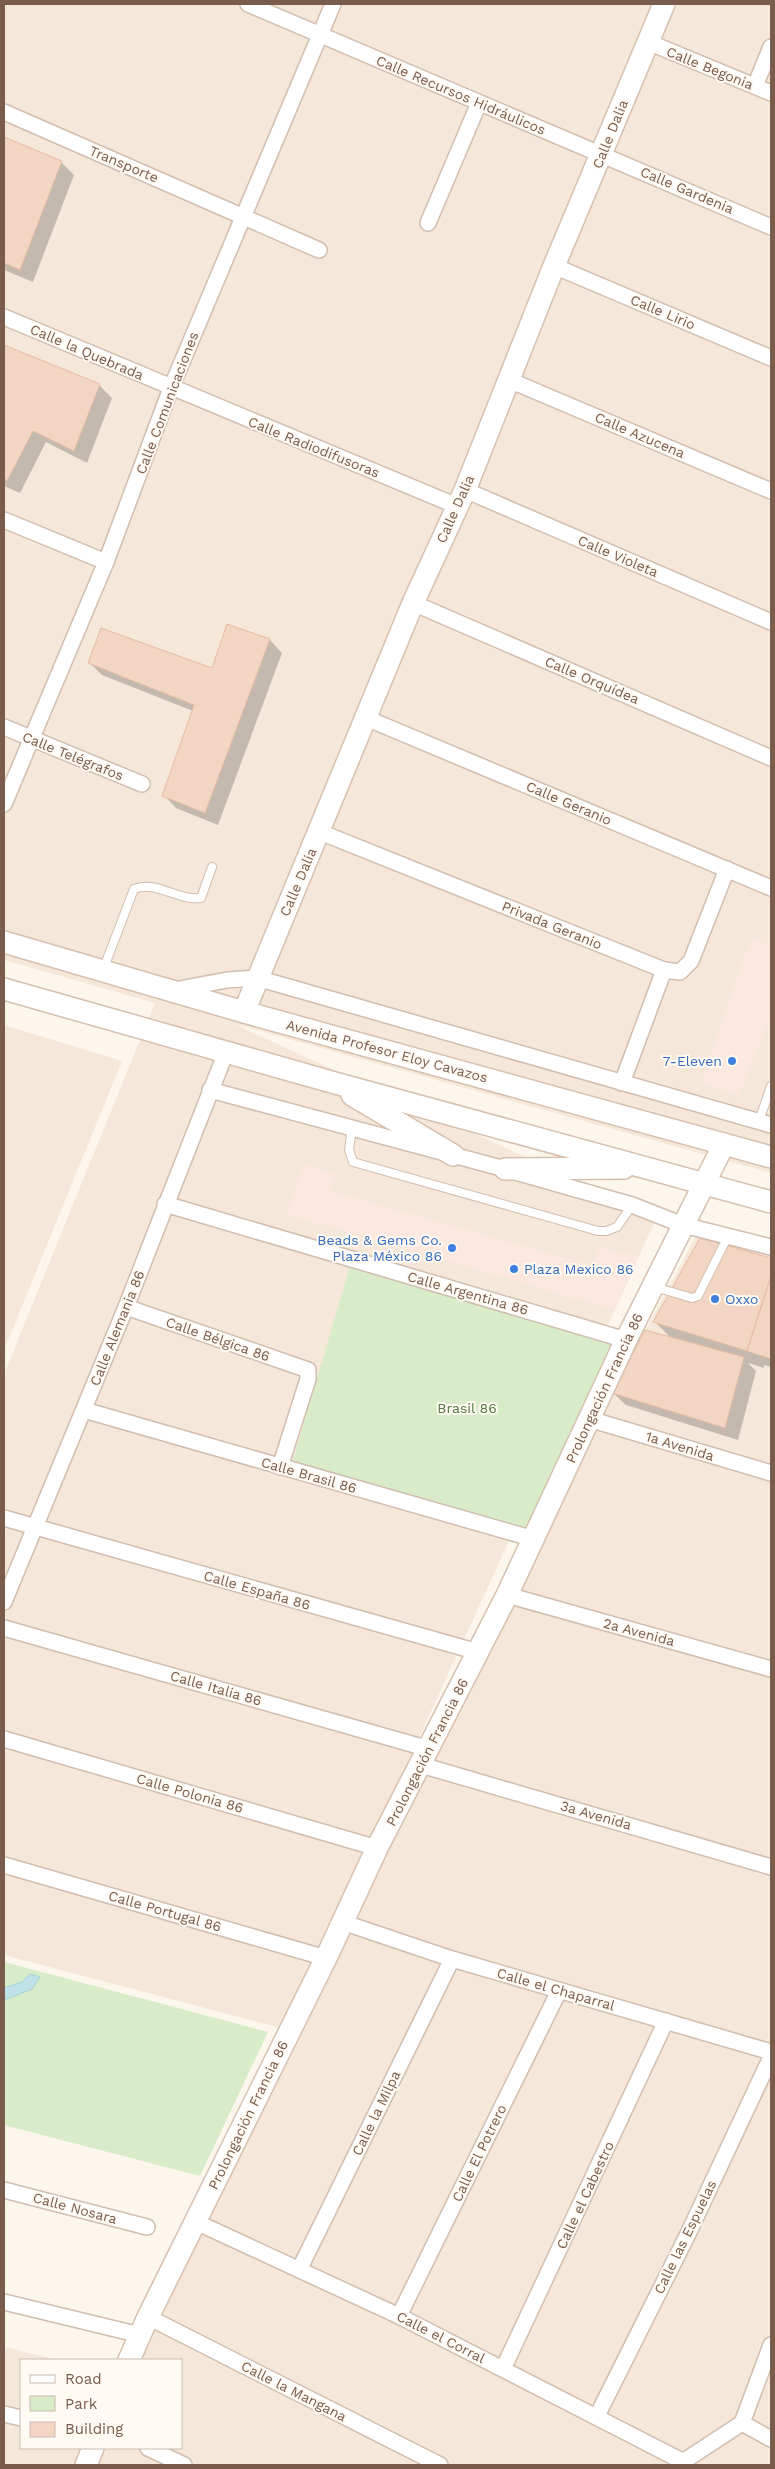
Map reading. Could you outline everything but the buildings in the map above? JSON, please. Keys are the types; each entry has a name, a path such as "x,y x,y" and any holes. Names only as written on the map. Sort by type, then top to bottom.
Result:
{"street":[{"name":"Calle Recursos Hidráulicos","path":"248,4 479,104 603,154"},
{"name":"Calle Comunicaciones","path":"4,804 30,738 106,562 171,388 333,4"},
{"name":"Calle Dalia","path":"244,1012 320,832 413,603 461,498 554,266 603,154 664,4"},
{"name":"Calle Begonia","path":"648,42 771,93"},
{"path":"755,86 771,47"},
{"path":"428,223 479,104"},
{"name":"Transporte","path":"4,112 319,250"},
{"name":"Calle Gardenia","path":"603,154 771,227"},
{"name":"Calle Lirio","path":"554,266 771,358"},
{"name":"Calle la Quebrada","path":"4,317 171,388"},
{"name":"Calle Azucena","path":"509,380 771,491"},
{"name":"Calle Radiodifusoras","path":"171,388 461,498"},
{"name":"Calle Violeta","path":"461,498 771,622"},
{"path":"4,520 106,562"},
{"name":"Calle Orquídea","path":"413,603 771,758"},
{"name":"Calle Geranio","path":"366,718 727,869 769,881"},
{"name":"Calle Telégrafos","path":"4,727 142,784"},
{"name":"Privada Geranio","path":"320,832 664,970"},
{"path":"622,1082 664,970 680,972 690,961 727,869"},
{"name":"Avenida Profesor Eloy Cavazos","path":"4,942 174,990 244,1012 771,1157"},
{"path":"174,990 226,980 257,978 765,1123"},
{"path":"4,989 335,1083 771,1202"},
{"name":"Calle Alemania 86","path":"4,1602 126,1307 226,1052"},
{"path":"335,1083 453,1155"},
{"path":"210,1090 505,1169 632,1205 683,1225 771,1247"},
{"name":"Prolongación Francia 86","path":"129,2359 326,1958 377,1848 507,1595 626,1340 724,1144"},
{"path":"505,1169 645,1167"},
{"name":"Calle Argentina 86","path":"165,1204 626,1340"},
{"name":"Calle Bélgica 86","path":"126,1307 309,1372 280,1467"},
{"name":"Calle Brasil 86","path":"84,1410 534,1539"},
{"name":"1a Avenida","path":"590,1419 771,1473"},
{"name":"Calle España 86","path":"4,1518 478,1652"},
{"name":"2a Avenida","path":"507,1595 771,1669"},
{"name":"Calle Italia 86","path":"4,1628 425,1757"},
{"name":"Calle Polonia 86","path":"4,1739 377,1848"},
{"name":"3a Avenida","path":"425,1757 771,1867"},
{"name":"Calle Portugal 86","path":"4,1865 326,1958"},
{"name":"Calle el Chaparral","path":"342,1922 452,1959 771,2052"},
{"name":"Calle la Milpa","path":"300,2268 452,1959"},
{"name":"Calle El Potrero","path":"399,2316 559,1991"},
{"name":"Calle el Cabestro","path":"503,2369 666,2021"},
{"name":"Calle las Espuelas","path":"597,2416 688,2234 771,2057"},
{"name":"Calle Nosara","path":"4,2190 147,2227"},
{"name":"Calle el Corral","path":"196,2222 300,2268 399,2316 597,2416 680,2463"},
{"path":"4,2302 144,2326"},
{"name":"Calle la Mangana","path":"144,2326 440,2465"},
{"path":"680,2463 742,2423 771,2345"},
{"path":"4,2414 20,2418"},
{"path":"742,2423 771,2439"},
{"path":"86,2465 93,2449"},
{"path":"150,2449 184,2465"}],"lane":[{"path":"103,970 134,889 144,884 192,899 201,898 212,867"},
{"path":"765,1123 771,1086"},
{"path":"352,1127 349,1150 353,1162 542,1216 598,1231 606,1231 617,1227 632,1205"},
{"path":"653,1286 692,1298 698,1296 728,1236"}],"shaded area":[{"path":"4,4 771,4 771,1173 234,1024 657,1217 364,1858 699,1230 771,1250 771,2465 4,2465 4,2347 55,2359 20,2359 20,2449 182,2449 182,2359 124,2359 281,2028 4,1955 4,1374 155,1003 4,960"},
{"path":"752,937 771,946 771,1016 739,1095 701,1083"},
{"path":"4,1025 122,1061 4,1350"},
{"path":"303,1164 336,1174 330,1191 594,1266 598,1248 639,1257 615,1310 286,1214"}],"green space":[{"name":"Brasil 86","path":"350,1266 616,1343 526,1534 292,1464"},
{"path":"4,1962 268,2032 200,2176 4,2125"}],"water":[{"path":"30,1974 40,1977 32,1989 4,2000 4,1988 22,1982"}],"place":[{"name":"7-Eleven","path":"732,1061"},
{"name":"Beads & Gems Co. Plaza México 86","path":"452,1248"},
{"name":"Plaza Mexico 86","path":"514,1269"},
{"name":"Oxxo","path":"715,1299"}]}
